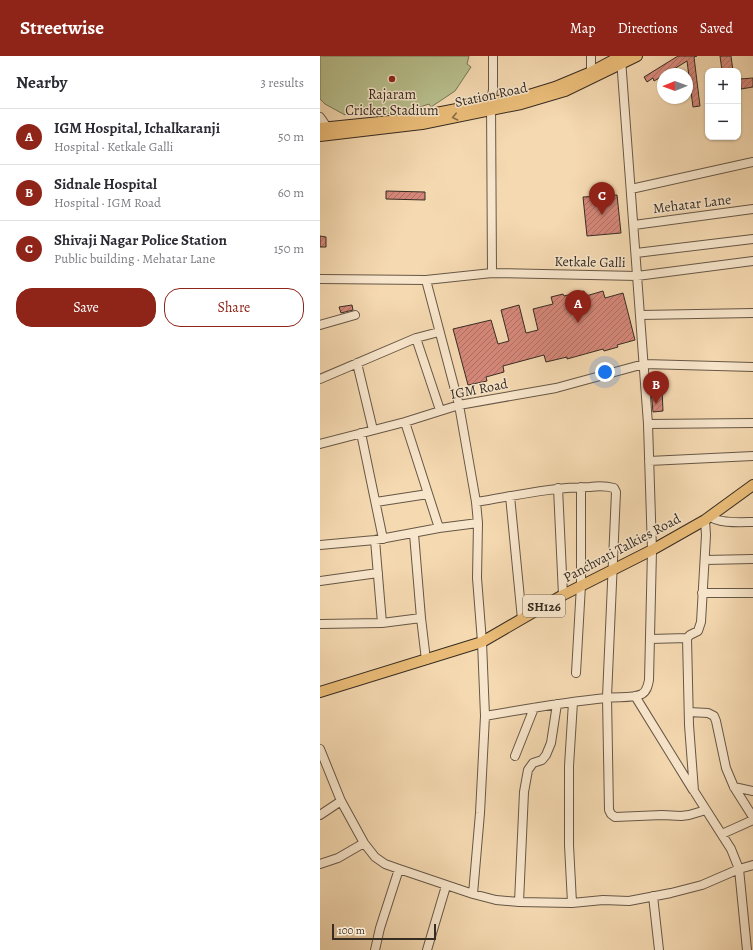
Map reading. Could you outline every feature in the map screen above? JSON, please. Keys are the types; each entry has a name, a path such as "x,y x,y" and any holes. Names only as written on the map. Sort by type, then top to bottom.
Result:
{"main road":[{"name":"Station Road","path":"320,136 422,124 555,87 621,59 637,56"},
{"name":"Station Road","path":"323,128 400,120 491,105 521,104 565,91 621,59"},
{"name":"Panchvati Talkies Road","path":"320,692 482,642 562,595 652,550 708,518 753,485"}],"street":[{"path":"492,273 491,105 493,90 493,56"},
{"path":"591,56 592,72"},
{"path":"484,716 607,697 635,696 643,693 648,684 652,550 648,424 621,59"},
{"path":"320,117 323,128"},
{"path":"631,189 753,162"},
{"name":"Mehatar Lane","path":"634,224 753,209"},
{"path":"636,252 753,239"},
{"name":"Ketkale Galli","path":"320,278 426,280 492,273 637,276 753,261"},
{"path":"426,280 459,406 476,502 478,523 477,578 482,642 484,716 480,814 473,894"},
{"path":"640,315 753,313"},
{"path":"320,325 355,314"},
{"path":"320,379 416,338 439,332"},
{"path":"416,338 440,410"},
{"path":"357,363 373,430"},
{"name":"IGM Road","path":"320,444 405,422 440,410 556,388 644,364 753,367"},
{"path":"405,422 439,528"},
{"path":"648,424 753,423"},
{"path":"361,433 376,502 379,539 378,573 382,623"},
{"path":"649,461 753,456"},
{"path":"476,502 558,488 609,486 614,488 616,492 607,697 609,810 615,817 662,815 681,816 706,810"},
{"path":"576,673 582,585 581,487"},
{"path":"558,488 562,595"},
{"path":"376,502 428,494"},
{"path":"510,496 522,619"},
{"path":"650,639 687,638 698,631 701,622 708,518 720,521 753,522"},
{"path":"320,545 379,539 414,534 439,528 478,523"},
{"path":"414,534 426,660"},
{"path":"705,560 753,559"},
{"path":"320,581 378,573"},
{"path":"702,593 753,593"},
{"path":"320,624 382,623 421,618"},
{"path":"687,638 689,712 694,792"},
{"path":"635,696 731,849 739,869 747,950"},
{"path":"572,903 569,845 569,766 574,702"},
{"path":"519,902 524,792 528,770 532,763 542,760 546,755 551,743 557,704"},
{"path":"514,756 534,708"},
{"path":"689,712 708,713 714,716 726,768 734,787 753,818 722,834"},
{"path":"320,749 341,801 364,843 375,857 385,864 473,894 496,900 519,902 572,903 604,900 630,901 702,886 739,869 753,865"},
{"path":"734,787 753,791"},
{"path":"320,815 341,801"},
{"path":"320,864 338,858 364,843"},
{"path":"375,950 380,928 399,869"},
{"path":"427,950 446,886"},
{"path":"653,896 659,950"}],"green space":[{"name":"Rajaram Cricket Stadium","path":"320,56 469,56 467,64 471,67 455,91 431,107 429,104 402,113 373,114 350,106 345,115 325,104 320,99"}],"building":[{"path":"678,56 697,56 694,57 700,106 693,107 693,68 688,68 687,61 676,68 659,68"},
{"path":"720,56 731,56 733,68 722,68"},
{"path":"657,69 657,79 654,81 653,78 647,82 644,77"},
{"path":"753,78 753,87 741,89 741,79"},
{"path":"386,191 425,192 425,200 386,199"},
{"path":"617,195 621,233 587,236 583,197"},
{"path":"320,236 326,237 326,247 320,247"},
{"path":"584,291 586,296 603,291 605,298 623,293 635,340 617,345 618,347 604,351 603,349 567,359 567,357 546,362 544,355 503,366 504,372 486,377 487,381 468,385 453,329 491,320 498,344 509,341 501,310 519,305 526,333 538,330 533,309 553,304 551,297 563,294 564,296"},
{"path":"352,305 353,310 341,313 339,307"},
{"path":"662,389 663,411 653,412 651,390"}],"place":[{"name":"Rajaram Cricket Stadium","path":"392,79"},
{"name":"Shivaji Nagar Police Station","path":"602,215"},
{"name":"IGM Hospital, Ichalkaranji","path":"578,323"},
{"name":"Sidnale Hospital","path":"656,404"}]}
